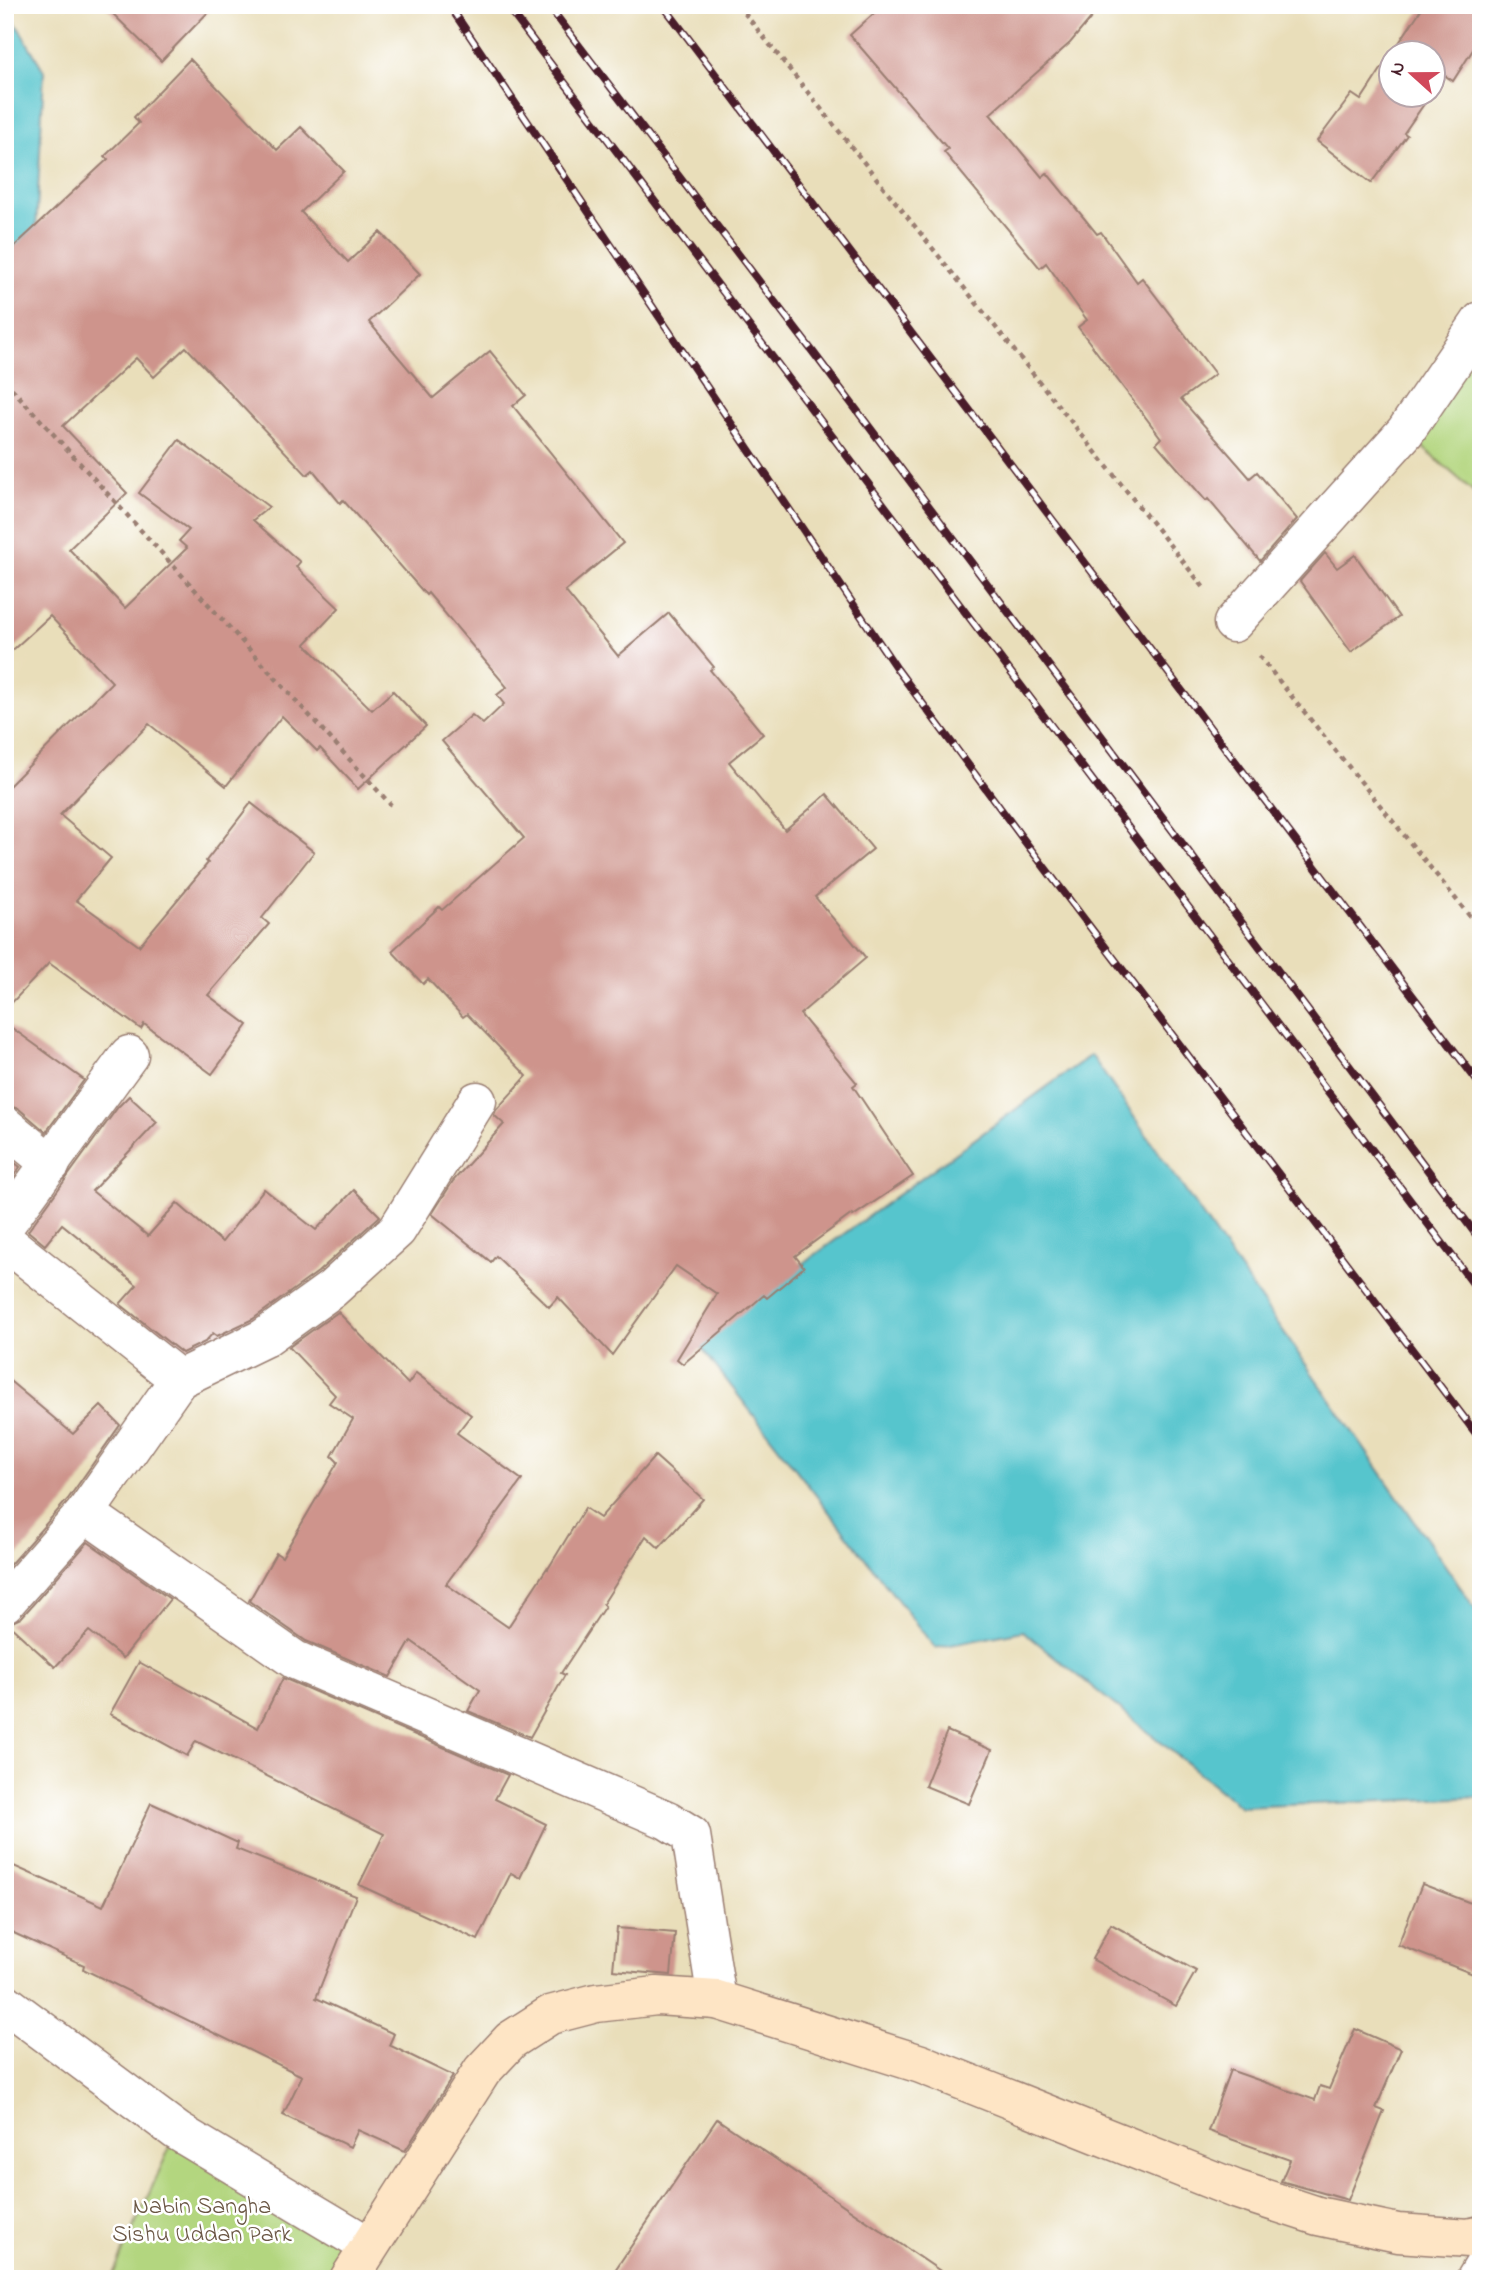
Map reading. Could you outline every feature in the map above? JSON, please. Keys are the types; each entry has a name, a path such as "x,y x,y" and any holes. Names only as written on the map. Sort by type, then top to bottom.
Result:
{"main road":[{"path":"349,2279 482,2071 511,2040 550,2015 596,2003 657,1996 717,2000 921,2064 1235,2189 1318,2216 1398,2233 1469,2238 1481,2235"}],"street":[{"path":"1233,623 1405,432 1481,321"},
{"path":"5,1225 129,1055"},
{"path":"5,1603 85,1513 179,1379 264,1338 332,1289 397,1230 477,1101"},
{"path":"5,1126 51,1164"},
{"path":"5,1241 179,1379"},
{"path":"85,1513 295,1660 667,1820 691,1835 717,2000"},
{"path":"5,2003 177,2131 369,2246"}],"lane":[{"path":"1466,2279 1481,2254"}],"path":[{"path":"738,5 1481,930"},
{"path":"5,381 391,805"}],"green space":[{"path":"1481,321 1481,498 1405,432"},
{"name":"Nabin Sangha Sishu Uddan Park","path":"177,2131 350,2249 333,2279 111,2279"}],"water":[{"path":"5,5 44,71 36,232 5,255"},
{"path":"1091,1055 1481,1617 1481,1797 1241,1807 1023,1631 935,1648 696,1341"}],"building":[{"path":"104,5 215,5 161,61"},
{"path":"883,5 1102,5 1070,43 990,114 1042,177 1047,173 1097,234 1101,232 1137,282 1142,278 1215,374 1181,399 1250,478 1257,472 1297,519 1260,561 1156,443 1161,438 1078,327 1087,320 1046,263 1040,268 944,152 948,149 850,35"},
{"path":"1424,5 1481,5 1481,37 1453,81 1448,78 1448,38 1402,38"},
{"path":"190,59 277,150 301,127 344,171 301,212 348,262 380,232 420,274 369,322 433,398 490,351 526,395 513,406 623,543 565,591 618,656 669,613 714,667 710,670 763,734 729,762 785,830 827,794 873,849 815,897 866,958 800,1014 857,1083 853,1086 913,1176 853,1216 852,1214 795,1256 804,1267 767,1298 764,1295 683,1364 677,1359 717,1294 676,1266 612,1355 558,1297 549,1307 496,1256 491,1262 432,1214 453,1181 504,1124 494,1115 496,1110 527,1076 467,1014 463,1017 428,979 423,984 392,951 439,907 442,910 524,838 442,741 472,715 483,724 504,704 497,695 507,687 428,593 426,595 343,500 340,503 313,470 307,475 186,347 154,377 136,358 63,426 127,493 69,549 125,608 187,548 179,541 189,530 139,493 179,440 269,507 253,520 300,562 296,567 339,608 305,644 372,710 393,691 426,726 358,789 320,748 317,751 282,716 226,786 149,724 60,815 111,858 76,900 139,946 208,863 206,861 251,803 314,852 262,918 269,924 208,995 248,1025 212,1074 144,1024 141,1029 49,963 5,1010 5,790 112,682 50,616 5,657 5,255 108,159 105,156 139,123 134,117"},
{"path":"1378,74 1378,108 1421,108 1404,133 1407,135 1371,183 1317,141 1352,94 1361,100"},
{"path":"1325,553 1337,568 1355,555 1399,617 1351,652 1300,581"},
{"path":"5,1023 84,1080 46,1132 19,1109 5,1105"},
{"path":"129,1096 157,1122 92,1191 148,1236 177,1203 222,1242 264,1189 316,1230 354,1190 380,1216 318,1272 253,1319 217,1336 213,1333 205,1342 182,1353 120,1304 137,1285 62,1224 45,1245 28,1231 118,1107"},
{"path":"5,1155 20,1167 5,1188"},
{"path":"338,1312 408,1384 416,1373 471,1415 457,1433 522,1480 446,1584 508,1627 585,1508 600,1518 655,1456 703,1499 659,1548 646,1536 561,1673 565,1675 530,1737 468,1711 480,1690 411,1641 390,1677 306,1641 249,1601 276,1553 282,1557 338,1462 332,1456 353,1419 329,1403 335,1395 289,1347"},
{"path":"5,1377 73,1434 101,1406 120,1425 68,1499 5,1570"},
{"path":"88,1542 170,1599 123,1658 89,1631 55,1667 8,1624 21,1618"},
{"path":"139,1662 258,1728 283,1678 508,1775 495,1799 546,1824 520,1878 511,1873 478,1940 359,1885 384,1834 196,1741 187,1756 110,1714"},
{"path":"947,1731 992,1750 969,1804 925,1786"},
{"path":"151,1803 238,1843 236,1849 356,1896 316,1998 394,2034 389,2045 453,2076 405,2151 358,2130 350,2147 283,2115 302,2076 83,1969 84,1965 5,1929 5,1862 103,1906"},
{"path":"1422,1884 1481,1907 1481,1977 1398,1945"},
{"path":"1111,1924 1196,1971 1176,2006 1092,1959"},
{"path":"617,1928 675,1933 671,1975 613,1970"},
{"path":"1355,2029 1401,2049 1376,2108 1384,2111 1348,2200 1281,2181 1290,2160 1208,2131 1230,2070 1315,2100 1320,2086 1329,2089"},
{"path":"717,2119 952,2279 609,2279"}],"railway":[{"path":"449,5 897,669 1023,839 1481,1440"},
{"path":"506,5 1481,1294"},
{"path":"548,5 813,352 1481,1241"},
{"path":"663,5 1481,1086"}]}
